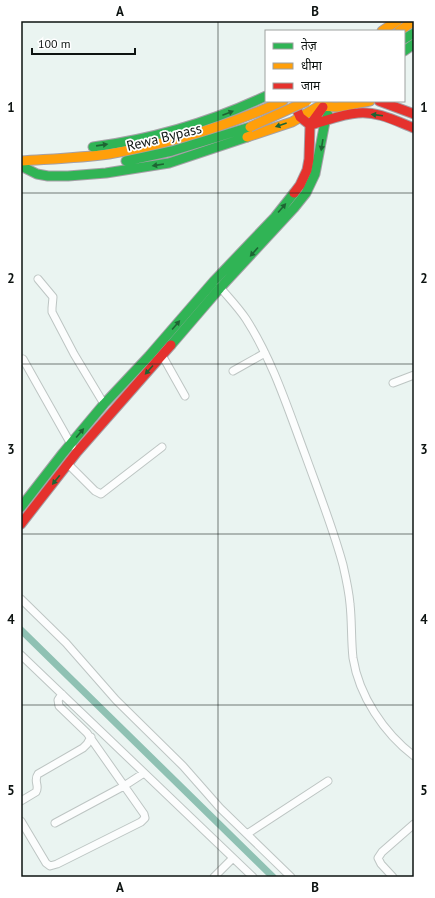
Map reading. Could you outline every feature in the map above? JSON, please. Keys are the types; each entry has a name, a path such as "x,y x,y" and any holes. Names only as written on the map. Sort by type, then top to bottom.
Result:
{"main road":[{"path":"384,30 397,21"},
{"path":"400,30 414,21"},
{"path":"405,38 414,33"},
{"path":"405,50 414,44"},
{"path":"37,159 67,149 102,146 152,136 205,121 265,96"},
{"name":"Rewa Bypass","path":"22,166 37,159 108,154 174,141 247,117 281,102"},
{"path":"292,102 300,117 310,125 352,114 366,114 385,116 414,128"},
{"name":"Rewa Bypass","path":"22,166 75,167 138,159 172,151 250,127 305,102"},
{"path":"22,166 37,174 48,176 68,176 106,173 169,163 292,122 324,105 358,102"},
{"path":"389,103 414,114"},
{"path":"21,507 104,404 217,285 294,208 306,192 316,174 325,122 324,105"},
{"path":"21,524 68,464 162,355 217,285 275,217 300,185 307,170 309,159 310,125 324,105"}],"street":[{"path":"38,280 53,297 52,312 74,354 104,404"},
{"path":"217,285 245,317 266,353 276,375 336,540 350,604 350,627 354,660 358,677 367,699 389,733 397,742 414,756"},
{"path":"233,371 266,353"},
{"path":"162,355 185,396"},
{"path":"22,359 70,445 78,452"},
{"path":"393,383 414,375"},
{"path":"68,464 96,491 102,494 162,447"},
{"path":"21,599 66,643 116,700 183,766 220,808 291,877"},
{"path":"21,655 253,877"},
{"path":"21,821 46,863 53,866 145,819 144,814 91,737 59,706 58,700 62,694"},
{"path":"21,801 36,792 38,788 36,780 38,774 83,748 91,737"},
{"path":"54,823 124,786 144,773"},
{"path":"247,834 328,781"},
{"path":"393,877 381,864 378,858 382,852 414,824"},
{"path":"214,877 233,858"}],"waterway":[{"path":"21,630 273,877"}],"traffic: fast":[{"path":"405,38 414,33"},
{"path":"405,50 414,44"},
{"path":"93,147 115,144 181,128 224,114 265,96"},
{"path":"171,345 220,288 306,193 315,174 325,122 328,115"},
{"path":"126,161 172,151 250,127"},
{"path":"25,168 37,174 48,176 106,173 169,163 247,137"},
{"path":"21,507 104,404 149,356 214,281 275,217 294,193"}],"traffic: slow":[{"path":"384,30 397,21"},
{"path":"400,30 414,21"},
{"path":"21,161 109,154 154,145 219,126 281,102"},
{"path":"250,127 305,102"},
{"path":"247,137 292,122 326,102"},
{"path":"319,106 337,107 364,102"}],"traffic: jam":[{"path":"382,102 414,114"},
{"path":"294,193 300,185 307,170 309,159 310,125 323,107"},
{"path":"297,110 300,117 310,125 346,115 365,113 386,117 414,128"},
{"path":"21,524 77,452 171,345"}]}
